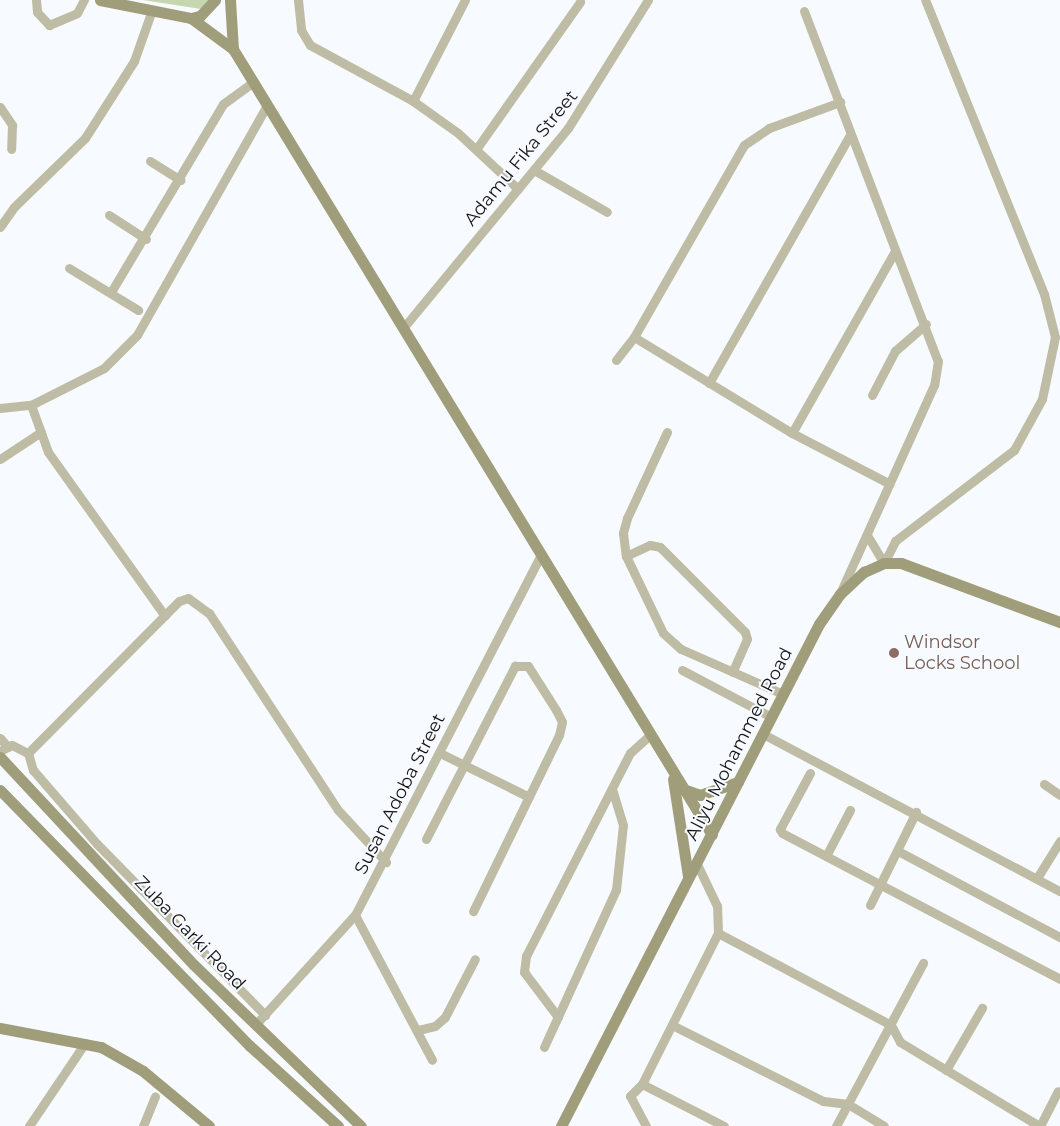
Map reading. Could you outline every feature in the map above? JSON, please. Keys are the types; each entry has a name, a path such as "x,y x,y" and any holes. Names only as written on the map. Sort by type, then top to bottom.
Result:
{"street":[{"path":"36,0 37,12 49,25 77,13 84,0"},
{"path":"100,0 191,18 200,16 214,0"},
{"path":"230,0 233,49"},
{"path":"298,0 301,30 310,45 413,102 477,148 518,189"},
{"path":"413,102 465,0"},
{"name":"Adamu Fika Street","path":"404,327 534,170 588,100 648,0"},
{"path":"884,563 895,541 1014,450 1042,399 1055,337 1044,294 926,0"},
{"path":"477,148 580,2"},
{"path":"0,227 14,207 85,138 134,61 152,10"},
{"path":"804,11 840,102 850,135 926,324 938,361 935,380 840,594"},
{"path":"191,18 233,49 712,835"},
{"path":"111,292 146,239 223,104 253,82"},
{"path":"616,360 634,337 744,145 769,128 840,102"},
{"path":"0,408 31,405 104,368 137,335 267,105"},
{"path":"0,107 12,125 11,149"},
{"path":"709,383 850,135"},
{"path":"150,161 181,180"},
{"path":"534,170 607,212"},
{"path":"109,215 146,239"},
{"path":"792,433 896,251"},
{"path":"69,268 138,310"},
{"path":"872,395 895,351 926,324"},
{"path":"634,337 792,433 890,484"},
{"path":"31,405 41,432 68,484 165,616"},
{"path":"0,459 41,432"},
{"path":"667,432 627,518 623,533 626,556 663,633 681,649 783,694"},
{"path":"866,536 884,563"},
{"path":"626,556 650,546 660,547 745,632 747,639 732,672"},
{"name":"Susan Adoba Street","path":"256,1024 355,915 386,862 541,555"},
{"path":"884,563 915,566 1060,622"},
{"name":"Aliyu Mohammed Road","path":"561,1126 783,694 840,594 864,572 884,563"},
{"path":"28,753 165,616 188,598 209,613 338,810 386,862"},
{"path":"426,839 515,666 528,666 562,722 474,912"},
{"path":"682,670 771,717"},
{"path":"763,734 916,812 1060,890"},
{"path":"558,1017 532,984 524,964 630,753 650,736"},
{"path":"0,738 4,749 28,753"},
{"path":"28,753 33,770 97,844 265,1015"},
{"path":"440,753 528,797"},
{"name":"Zuba Garki Road","path":"0,757 194,965 361,1126"},
{"path":"671,770 687,848 687,883"},
{"path":"810,773 780,829 881,886 1060,979"},
{"path":"683,789 700,795 738,782"},
{"path":"1044,784 1060,794"},
{"name":"Zuba Garki Road","path":"0,790 250,1046 332,1124"},
{"path":"544,1047 609,914 622,866 623,825 612,790"},
{"path":"826,856 850,810"},
{"path":"870,905 916,812"},
{"path":"1037,878 1060,841"},
{"path":"898,851 1060,938"},
{"path":"646,1126 630,1096 642,1084 718,934 717,906 697,864"},
{"path":"355,915 418,1030 432,1060"},
{"path":"718,934 891,1026 900,1042 1040,1126 1058,1091"},
{"path":"418,1030 435,1026 445,1017 474,959"},
{"path":"836,1126 923,963"},
{"path":"946,1070 982,1008"},
{"path":"672,1025 823,1101 848,1104 884,1126"},
{"path":"0,1028 86,1042 142,1071 208,1126"},
{"path":"29,1126 86,1042"},
{"path":"642,1084 724,1126"},
{"path":"143,1126 155,1096"}],"green space":[{"path":"143,0 209,0 201,9"}],"place":[{"name":"Windsor Locks School","path":"894,653"}]}
